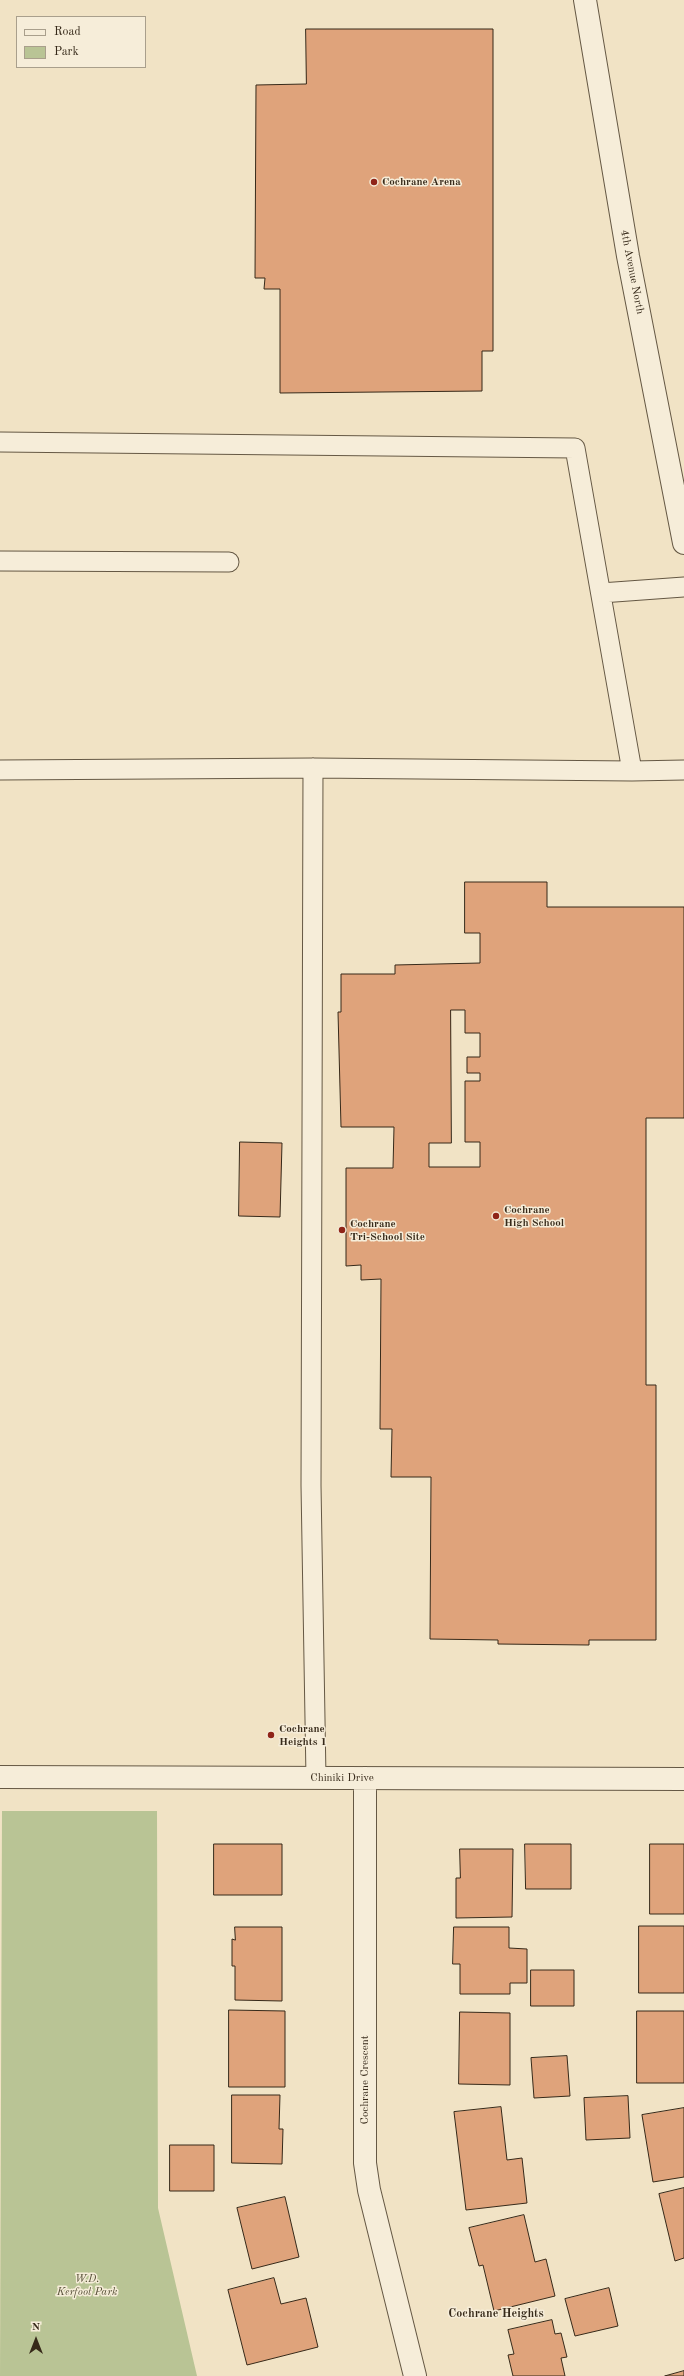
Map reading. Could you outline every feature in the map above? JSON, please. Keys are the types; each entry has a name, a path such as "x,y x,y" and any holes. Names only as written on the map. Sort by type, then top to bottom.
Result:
{"street":[{"name":"4th Avenue North","path":"585,0 628,256 684,543"},
{"name":"Chiniki Drive","path":"0,1777 684,1779"},
{"name":"Cochrane Crescent","path":"365,1778 365,2164 369,2190 415,2376"}],"lane":[{"path":"0,442 575,448 632,771"},
{"path":"0,561 229,562"},
{"path":"601,593 684,587"},
{"path":"314,768 311,1485 316,1778"},
{"path":"0,770 314,768 632,771 684,770"}],"green space":[{"name":"W.D. Kerfoot Park","path":"2,1811 157,1811 158,2208 197,2376 0,2376"}],"building":[{"name":"Cochrane Arena","path":"306,29 493,29 493,351 482,351 482,391 280,393 280,289 264,289 265,278 255,278 256,85 306,84"},
{"name":"Cochrane High School","path":"465,882 547,882 547,907 684,907 684,1118 646,1118 646,1385 656,1385 656,1640 589,1640 589,1645 498,1644 498,1640 430,1639 431,1477 391,1477 392,1429 380,1429 381,1279 361,1280 361,1265 346,1266 346,1168 393,1168 394,1127 341,1127 338,1012 341,1012 341,974 395,974 395,965 480,963 480,933 465,933","holes":["451,1010 465,1010 465,1033 480,1033 480,1057 467,1057 467,1073 480,1073 480,1081 465,1081 465,1142 480,1142 480,1167 429,1167 429,1143 451,1143"]},
{"path":"240,1142 282,1143 280,1217 239,1216"},
{"path":"214,1844 282,1844 282,1895 214,1895"},
{"path":"525,1844 571,1844 571,1889 526,1889"},
{"path":"650,1844 684,1844 684,1914 650,1914"},
{"path":"460,1849 513,1849 512,1917 456,1918 456,1878 460,1878"},
{"path":"639,1926 684,1926 684,1993 639,1993"},
{"path":"235,1927 282,1927 282,2001 235,2000 235,1966 232,1966 232,1939 235,1940"},
{"path":"454,1927 509,1927 509,1948 527,1949 527,1983 510,1983 510,1994 460,1994 460,1964 453,1964"},
{"path":"531,1970 574,1970 574,2006 531,2006"},
{"path":"229,2010 285,2011 285,2087 229,2087"},
{"path":"637,2011 684,2011 684,2083 637,2083"},
{"path":"460,2012 510,2013 510,2085 459,2084"},
{"path":"567,2056 570,2096 534,2098 531,2058"},
{"path":"232,2095 280,2095 279,2129 283,2129 282,2164 232,2163"},
{"path":"628,2096 630,2138 586,2140 584,2098"},
{"path":"501,2107 507,2160 522,2158 527,2203 466,2210 454,2112"},
{"path":"684,2108 684,2177 653,2182 642,2115"},
{"path":"170,2145 214,2145 214,2191 170,2191"},
{"path":"684,2188 684,2258 675,2261 659,2194"},
{"path":"285,2197 299,2257 252,2269 237,2208"},
{"path":"524,2215 535,2262 546,2259 555,2296 494,2311 483,2265 479,2266 469,2228"},
{"path":"274,2278 281,2304 306,2298 318,2347 247,2365 228,2290"},
{"path":"609,2288 618,2326 575,2336 565,2299"},
{"path":"552,2320 555,2334 561,2333 567,2357 561,2358 565,2376 513,2376 508,2355 514,2354 508,2330"},
{"path":"684,2371 684,2376 665,2376"}],"place":[{"name":"Cochrane Arena","path":"374,182"},
{"name":"Cochrane High School","path":"496,1216"},
{"name":"Cochrane Tri-School Site","path":"342,1230"},
{"name":"Cochrane Heights 1","path":"271,1735"}],"district":[{"name":"Cochrane Heights","path":"496,2314"}]}
